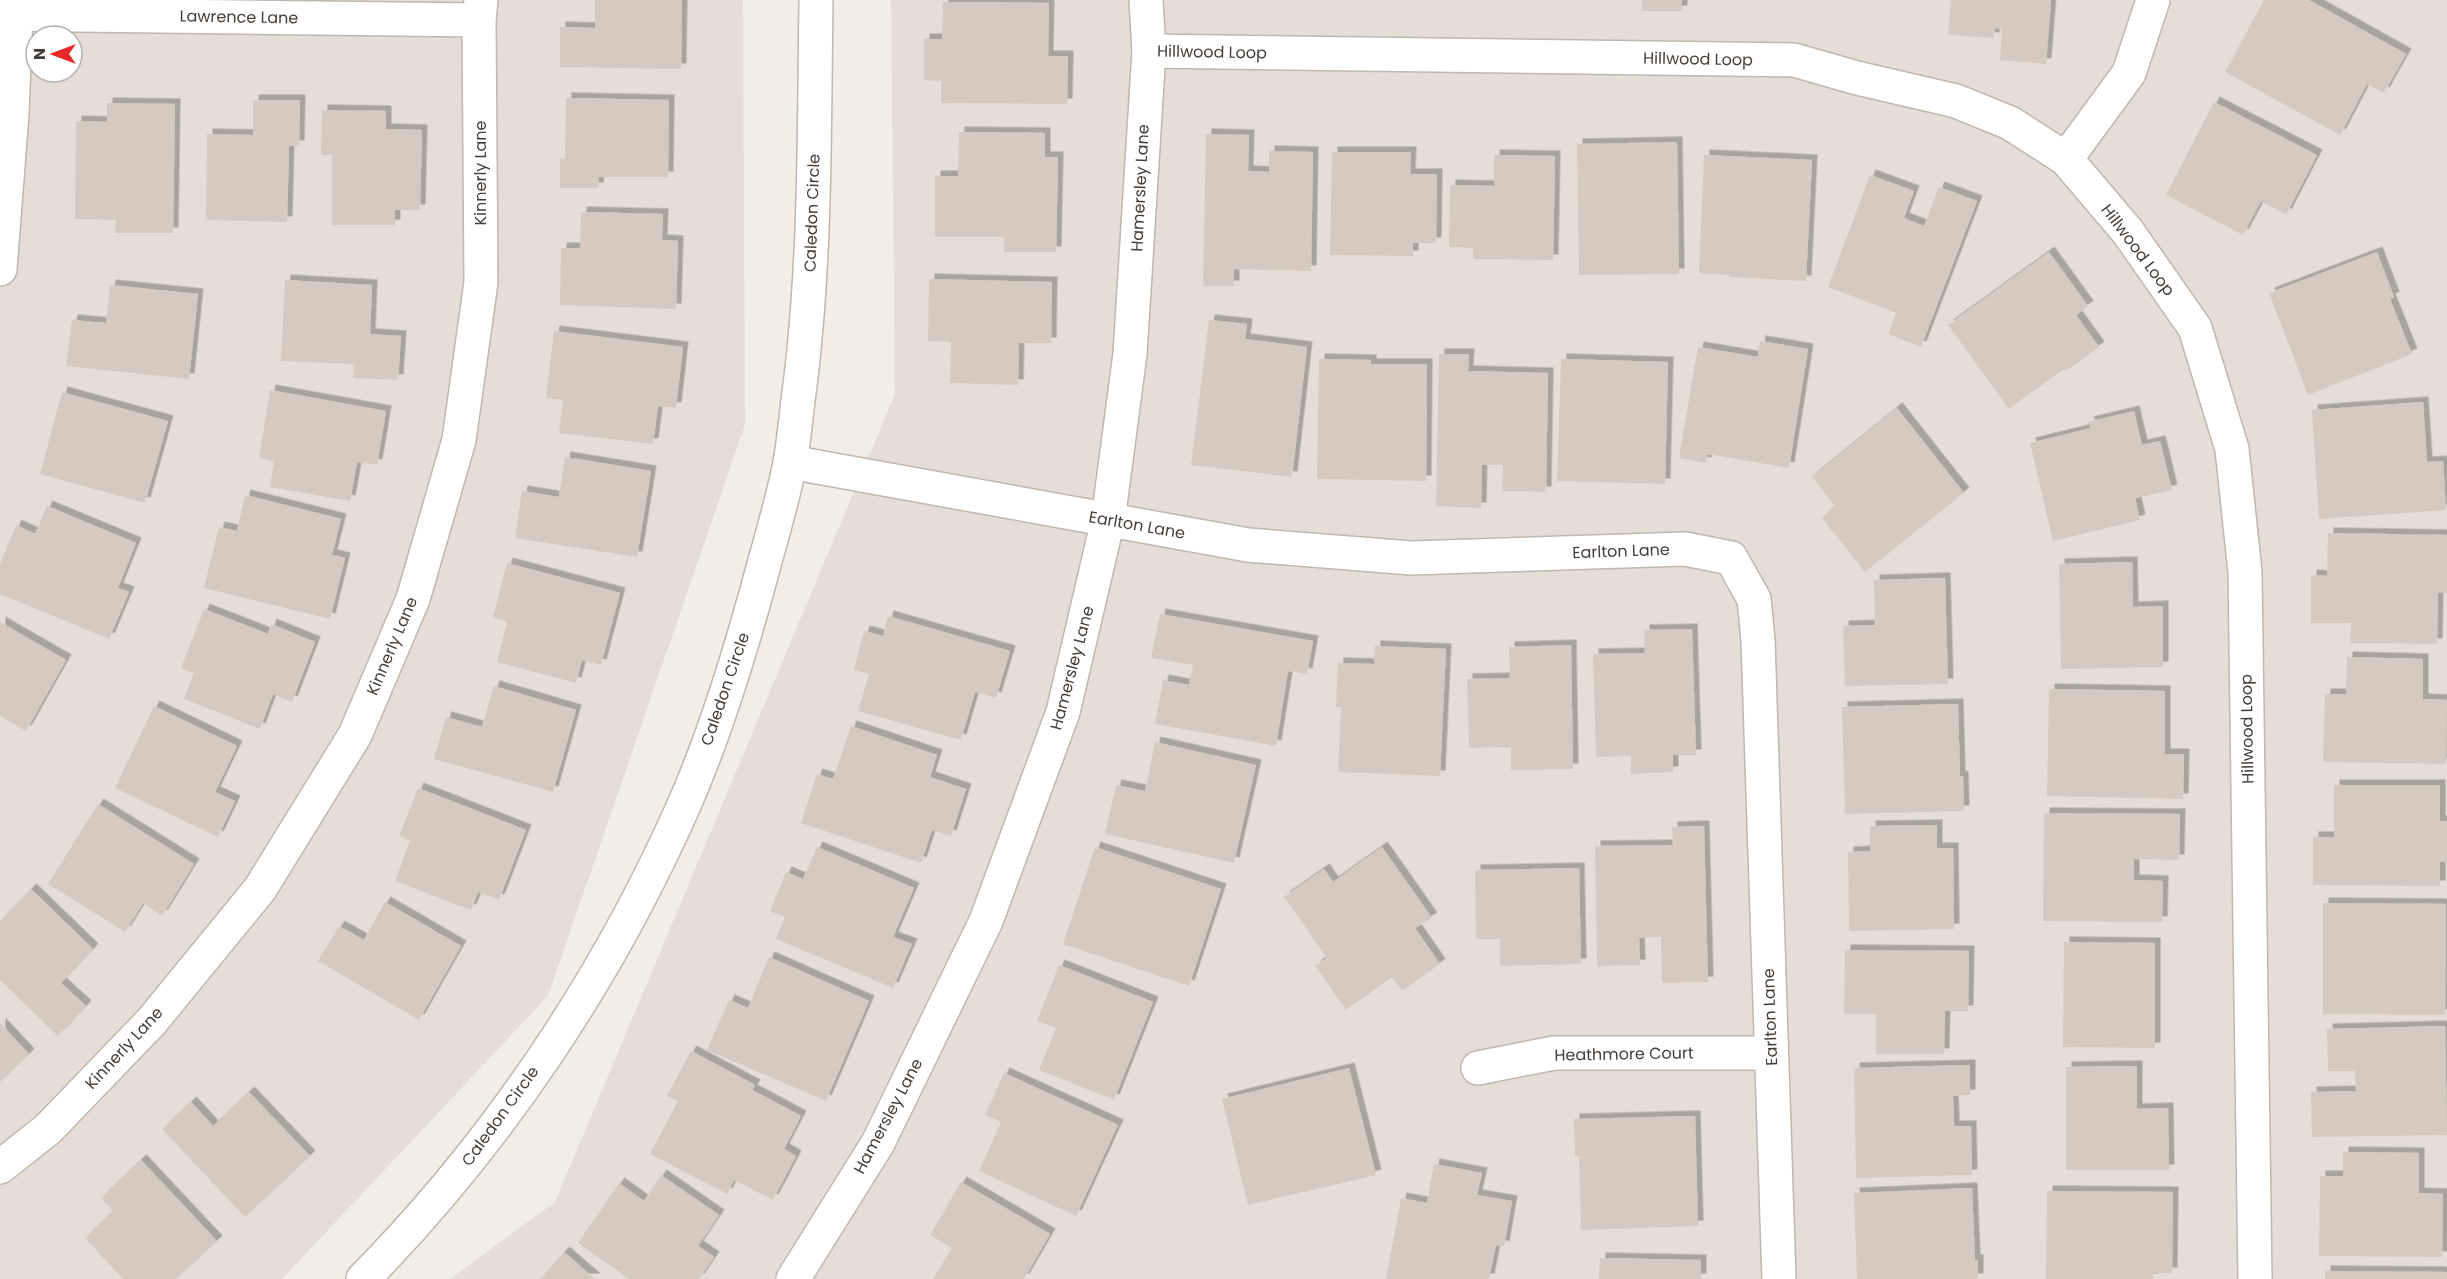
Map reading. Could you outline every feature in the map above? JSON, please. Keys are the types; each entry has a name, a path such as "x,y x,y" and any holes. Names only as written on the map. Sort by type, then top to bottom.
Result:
{"street":[{"name":"Caledon Circle","path":"363,1279 398,1243 463,1168 525,1085 582,998 637,903 685,803 721,706 752,611 790,462 810,296 816,0"},
{"name":"Hamersley Lane","path":"793,1279 878,1143 986,921 1063,712 1108,520 1130,354 1149,51 1146,0"},
{"path":"2066,159 2129,73 2153,0"},
{"name":"Lawrence Lane","path":"8,14 480,10"},
{"name":"Kinnerly Lane","path":"0,1167 48,1129 152,1021 260,889 355,735 413,599 459,441 481,282 480,10"},
{"path":"0,269 12,114 8,14"},
{"name":"Hillwood Loop","path":"1149,51 1794,60 1857,78 1956,100 2010,123 2066,159 2128,232 2195,328 2232,449 2245,572 2255,1279"},
{"name":"Earlton Lane","path":"790,462 1248,545 1411,558 1685,549 1731,558 1754,599 1758,640 1779,1279"},
{"name":"Heathmore Court","path":"1478,1068 1554,1053 1771,1053"}],"shaded area":[{"path":"0,0 743,0 745,425 548,996 282,1279 0,1279"},
{"path":"891,0 2447,0 2447,1279 450,1279 555,1202 895,394"}],"building":[{"path":"595,0 682,0 681,69 560,67 560,27 595,28"},
{"path":"1642,0 1682,0 1682,11 1642,11"},
{"path":"1951,0 2051,0 2046,64 2000,60 2002,29 1995,28 1994,38 1948,35"},
{"path":"2264,0 2309,0 2406,54 2384,93 2367,84 2340,135 2225,72"},
{"path":"943,2 1049,3 1048,56 1068,56 1067,104 941,103 941,81 924,80 924,39 942,39"},
{"path":"566,98 669,100 668,177 599,177 598,188 560,188 560,158 565,158"},
{"path":"253,100 300,100 299,146 289,146 287,222 206,220 207,134 253,135"},
{"path":"2214,102 2317,155 2286,215 2261,201 2243,235 2166,195"},
{"path":"107,103 175,104 173,233 115,233 116,220 75,219 76,121 107,122"},
{"path":"322,110 386,111 386,129 422,130 420,210 395,210 395,225 332,225 332,155 321,155"},
{"path":"959,132 1045,133 1045,157 1058,157 1056,252 1004,252 1004,237 935,237 935,176 958,176"},
{"path":"1206,134 1249,135 1248,171 1269,172 1269,151 1313,152 1311,271 1234,269 1234,286 1203,286"},
{"path":"1677,142 1679,274 1579,275 1577,144"},
{"path":"1332,152 1411,152 1410,174 1437,174 1436,243 1413,243 1413,256 1330,255"},
{"path":"1494,155 1555,156 1553,260 1473,259 1473,248 1449,247 1450,185 1494,186"},
{"path":"1704,155 1812,160 1806,281 1699,273"},
{"path":"1870,175 1914,191 1904,218 1924,226 1939,187 1977,201 1921,347 1888,334 1896,313 1828,287"},
{"path":"581,212 663,214 662,240 678,241 676,309 560,305 561,248 580,248"},
{"path":"2049,252 2088,306 2076,315 2099,347 2009,409 1948,325"},
{"path":"2377,252 2394,297 2390,299 2412,354 2308,395 2269,293"},
{"path":"929,279 1052,282 1051,343 1019,343 1018,385 950,383 951,342 928,341"},
{"path":"285,280 372,285 370,334 401,336 398,380 353,378 354,364 281,361"},
{"path":"110,285 198,294 189,379 66,366 72,320 106,323"},
{"path":"1209,320 1247,324 1245,339 1307,347 1292,477 1191,465"},
{"path":"554,331 683,347 676,408 658,406 653,444 559,433 563,400 546,398"},
{"path":"1760,341 1808,349 1789,468 1707,454 1706,463 1679,458 1698,347 1758,357"},
{"path":"1439,354 1469,354 1468,371 1548,373 1546,492 1502,491 1503,465 1482,465 1481,508 1436,506"},
{"path":"1319,359 1371,360 1371,364 1427,364 1426,481 1317,479"},
{"path":"1561,359 1668,362 1665,484 1557,481"},
{"path":"270,390 386,411 377,465 357,462 350,501 270,487 274,461 259,458"},
{"path":"62,392 168,421 145,503 40,474"},
{"path":"2423,402 2427,462 2443,461 2446,510 2319,519 2312,410"},
{"path":"1897,408 1964,493 1865,572 1822,518 1835,506 1812,477"},
{"path":"2134,411 2142,445 2160,441 2172,490 2135,498 2140,520 2053,541 2030,443 2091,428 2088,422"},
{"path":"565,457 651,471 637,557 515,538 522,491 559,497"},
{"path":"245,495 341,519 332,555 345,558 330,619 204,588 219,527 237,531"},
{"path":"47,506 136,543 118,588 129,592 109,639 0,594 0,564 16,525 35,534"},
{"path":"2328,533 2447,535 2447,593 2438,593 2437,644 2350,643 2351,623 2311,623 2311,575 2327,576"},
{"path":"2132,562 2133,607 2163,606 2163,667 2061,669 2059,564"},
{"path":"507,563 620,593 601,665 582,660 576,683 497,662 507,622 493,617"},
{"path":"1945,578 1948,684 1845,686 1843,626 1875,625 1874,580"},
{"path":"204,609 268,634 271,624 315,642 292,702 273,694 260,729 184,699 194,673 181,668"},
{"path":"1160,614 1313,641 1307,674 1288,671 1276,746 1155,724 1163,680 1189,685 1193,665 1151,658"},
{"path":"888,616 1010,651 996,698 975,692 961,740 858,711 869,674 854,670 864,631 883,636"},
{"path":"0,622 66,660 26,731 0,716"},
{"path":"1692,629 1696,755 1673,755 1673,772 1631,774 1631,756 1596,757 1593,654 1645,653 1644,630"},
{"path":"1571,645 1573,769 1511,770 1511,747 1469,748 1467,679 1510,678 1509,647"},
{"path":"1375,646 1446,649 1440,776 1338,772 1341,707 1336,707 1338,663 1374,664"},
{"path":"2347,657 2423,659 2423,699 2447,700 2446,764 2323,762 2325,694 2346,694"},
{"path":"494,686 576,710 553,792 434,759 446,717 482,727"},
{"path":"2049,689 2165,691 2165,754 2184,754 2183,799 2047,796"},
{"path":"1958,704 1960,777 1963,776 1964,811 1845,814 1842,707"},
{"path":"154,706 237,746 215,792 235,801 218,837 115,788"},
{"path":"851,726 937,755 930,777 966,789 951,836 932,830 921,863 801,823 817,774 833,779"},
{"path":"1155,742 1256,765 1234,863 1105,834 1116,785 1145,791"},
{"path":"2334,785 2440,785 2440,821 2447,821 2447,862 2440,862 2440,886 2313,885 2313,837 2334,837"},
{"path":"418,788 526,830 499,900 478,892 471,910 395,881 410,841 399,836"},
{"path":"98,804 194,864 162,916 143,903 125,932 48,884"},
{"path":"2044,813 2180,814 2179,860 2134,859 2134,880 2163,881 2162,922 2043,921"},
{"path":"1937,825 1937,848 1953,848 1954,929 1849,931 1848,852 1870,851 1870,826"},
{"path":"1704,826 1708,982 1662,983 1661,937 1639,938 1640,965 1597,966 1595,846 1673,845 1672,827"},
{"path":"817,847 914,888 893,937 912,944 893,988 776,939 785,917 770,911 786,872 803,879"},
{"path":"1095,847 1221,889 1189,986 1063,944"},
{"path":"1382,847 1432,918 1415,928 1440,964 1402,991 1392,977 1346,1010 1315,966 1327,958 1284,897 1324,869 1333,882"},
{"path":"1579,868 1581,964 1500,966 1500,939 1476,939 1475,870"},
{"path":"31,889 93,949 61,983 86,1006 58,1036 0,980 0,921"},
{"path":"385,902 461,946 419,1020 318,961 339,926 364,940"},
{"path":"2323,903 2446,904 2445,1015 2323,1014"},
{"path":"2064,942 2155,943 2155,1048 2063,1047"},
{"path":"1845,950 1969,951 1968,1011 1945,1011 1944,1054 1876,1054 1876,1014 1844,1014"},
{"path":"769,957 869,1001 826,1101 707,1050 729,1000 748,1008"},
{"path":"1059,965 1153,1002 1114,1100 1039,1070 1056,1028 1037,1021"},
{"path":"0,1023 29,1054 0,1082"},
{"path":"2445,1026 2447,1135 2312,1137 2311,1092 2356,1091 2355,1071 2328,1071 2327,1029"},
{"path":"691,1051 755,1085 752,1090 801,1116 784,1149 796,1156 773,1200 734,1180 727,1194 650,1154 678,1101 667,1096"},
{"path":"1970,1065 1970,1095 1953,1096 1954,1126 1971,1126 1972,1175 1856,1178 1854,1068"},
{"path":"2137,1066 2137,1109 2168,1108 2169,1170 2066,1170 2066,1067"},
{"path":"1349,1068 1376,1175 1248,1205 1222,1099"},
{"path":"1004,1073 1118,1125 1076,1216 979,1171 1001,1122 985,1115"},
{"path":"249,1092 310,1156 245,1217 162,1129 191,1102 213,1126"},
{"path":"1695,1116 1698,1226 1581,1230 1579,1156 1575,1156 1574,1119"},
{"path":"2343,1152 2419,1153 2419,1193 2443,1194 2442,1257 2319,1256 2320,1176 2343,1176"},
{"path":"141,1160 217,1241 176,1279 123,1279 85,1238 113,1211 101,1198"},
{"path":"1434,1164 1482,1173 1477,1195 1512,1201 1504,1247 1496,1245 1489,1279 1386,1279 1401,1198 1427,1203"},
{"path":"661,1175 719,1215 698,1246 714,1257 699,1279 629,1279 578,1243 619,1183 644,1201"},
{"path":"961,1182 1050,1234 1024,1279 933,1279 952,1248 930,1235"},
{"path":"1972,1188 1978,1279 1857,1279 1854,1193"},
{"path":"2047,1191 2173,1192 2172,1273 2153,1273 2153,1279 2046,1279"},
{"path":"564,1252 595,1279 540,1279"},
{"path":"1600,1258 1701,1260 1701,1279 1599,1279"},
{"path":"2325,1271 2447,1272 2447,1279 2325,1279"}]}
